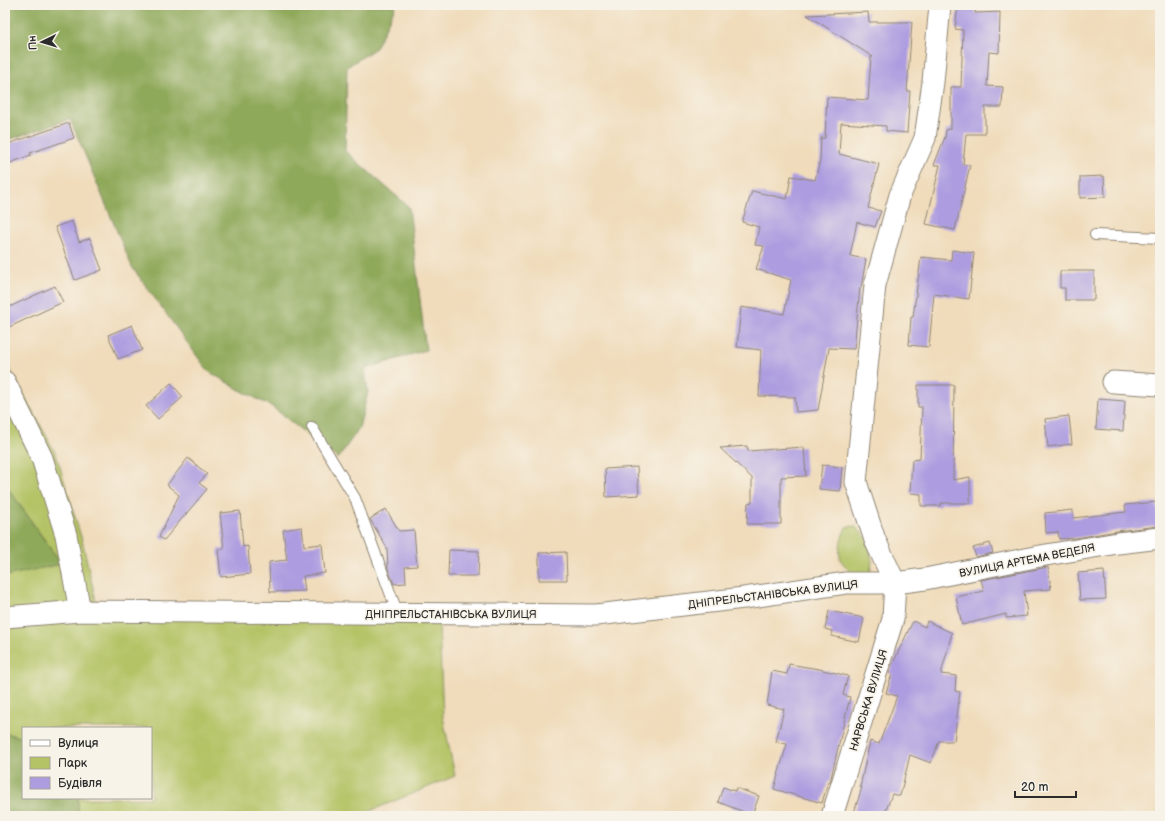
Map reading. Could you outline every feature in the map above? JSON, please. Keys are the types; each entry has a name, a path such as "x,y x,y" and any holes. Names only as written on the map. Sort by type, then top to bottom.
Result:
{"street":[{"path":"895,582 875,540 856,482 875,285 900,194 925,138 933,82 940,5"},
{"path":"5,382 42,458 66,535 80,611"},
{"path":"1113,382 1160,385"},
{"name":"ВУЛИЦЯ АРТЕМА ВЕДЕЛЯ","path":"895,582 925,580 1040,556 1118,543 1160,538"},
{"name":"ДНІПРЕЛЬСТАНІВСЬКА ВУЛИЦЯ","path":"5,617 80,611 596,615 744,598 846,583 895,582"},
{"name":"НАРВСЬКА ВУЛИЦЯ","path":"832,816 893,619 895,582"}],"lane":[{"path":"1095,235 1160,238"},
{"path":"312,426 355,498 398,614"}],"green space":[{"path":"5,5 396,5 376,48 347,67 345,151 409,207 426,350 365,369 368,392 359,428 338,459 271,406 208,371 132,267 70,119 5,141"},
{"path":"5,360 56,454 82,540 96,601 439,624 443,717 455,776 358,816 78,816 78,799 152,799 152,727 22,727 22,738 5,733 5,576 61,563 5,484"},
{"path":"5,484 61,564 5,576"},
{"path":"855,526 867,538 872,561 870,574 856,576 845,566 840,558 840,544 846,527"},
{"path":"5,733 22,738 22,799 78,799 78,816 5,816"}],"building":[{"path":"958,5 976,5 975,13 1000,12 999,53 989,52 987,86 1003,87 1002,107 985,107 985,134 966,134 963,165 970,165 955,230 926,224 940,165 934,165 945,137 946,130 951,129 951,87 961,87 963,30 955,29"},
{"path":"868,12 869,22 912,22 907,91 910,91 907,133 886,131 886,126 841,123 839,154 879,164 868,208 881,211 875,227 857,222 850,256 866,259 861,288 860,287 854,349 829,348 818,410 796,412 795,397 759,396 761,350 737,347 741,307 784,314 791,280 756,269 764,246 755,245 759,227 742,222 752,191 787,199 791,176 815,180 820,160 821,138 825,138 827,97 868,100 871,57 873,57 807,15"},
{"path":"69,123 74,138 30,153 31,155 5,165 5,145"},
{"path":"1104,176 1105,197 1080,198 1080,177"},
{"path":"72,221 79,242 90,238 102,270 75,280 55,227"},
{"path":"952,250 974,253 969,299 934,294 929,347 909,345 911,317 913,317 921,257 951,260"},
{"path":"1060,271 1094,271 1094,300 1065,300 1065,288 1060,288"},
{"path":"55,286 63,302 5,329 5,309"},
{"path":"132,325 142,350 118,359 108,335"},
{"path":"171,383 183,397 158,419 146,406"},
{"path":"918,385 954,385 953,480 970,477 970,503 941,503 941,506 921,506 921,494 910,493 912,460 920,459 922,407 918,407"},
{"path":"1098,399 1125,401 1123,431 1096,429"},
{"path":"1069,416 1072,444 1048,447 1045,419"},
{"path":"747,446 748,451 804,447 806,476 781,477 781,524 747,524 748,503 752,502 752,478 720,448"},
{"path":"188,458 207,474 199,483 207,489 164,540 159,537 179,495 167,485"},
{"path":"822,465 842,467 840,491 819,489"},
{"path":"637,467 639,495 606,497 605,469"},
{"path":"1157,502 1159,526 1076,538 1059,539 1058,532 1046,533 1045,513 1073,510 1073,518 1126,512 1125,505"},
{"path":"386,509 399,531 414,530 417,566 405,567 406,583 394,584 388,569 387,548 370,519"},
{"path":"240,511 243,547 248,546 250,574 221,577 218,549 224,549 220,513"},
{"path":"302,527 304,546 322,544 325,573 303,576 305,591 270,592 269,562 287,560 283,530"},
{"path":"990,543 993,553 976,557 973,548"},
{"path":"449,550 479,551 478,576 448,576"},
{"path":"566,552 567,580 539,580 539,553"},
{"path":"1048,567 1051,589 1024,591 1027,616 1006,618 1006,614 962,625 956,597 984,591 981,580"},
{"path":"1104,571 1106,599 1080,600 1078,573"},
{"path":"829,611 864,618 859,642 831,636 832,631 825,629"},
{"path":"913,621 925,627 927,621 952,633 941,674 956,676 955,691 960,692 954,741 939,741 931,763 910,755 900,796 892,794 884,816 853,816 862,787 860,787 870,741 879,744 897,696 886,693 892,674 889,673"},
{"path":"789,664 848,676 843,695 850,697 830,782 828,782 822,803 774,789 787,744 776,742 784,709 767,705 772,671 787,674"},
{"path":"723,787 735,791 736,788 759,796 752,815 718,802"}]}
